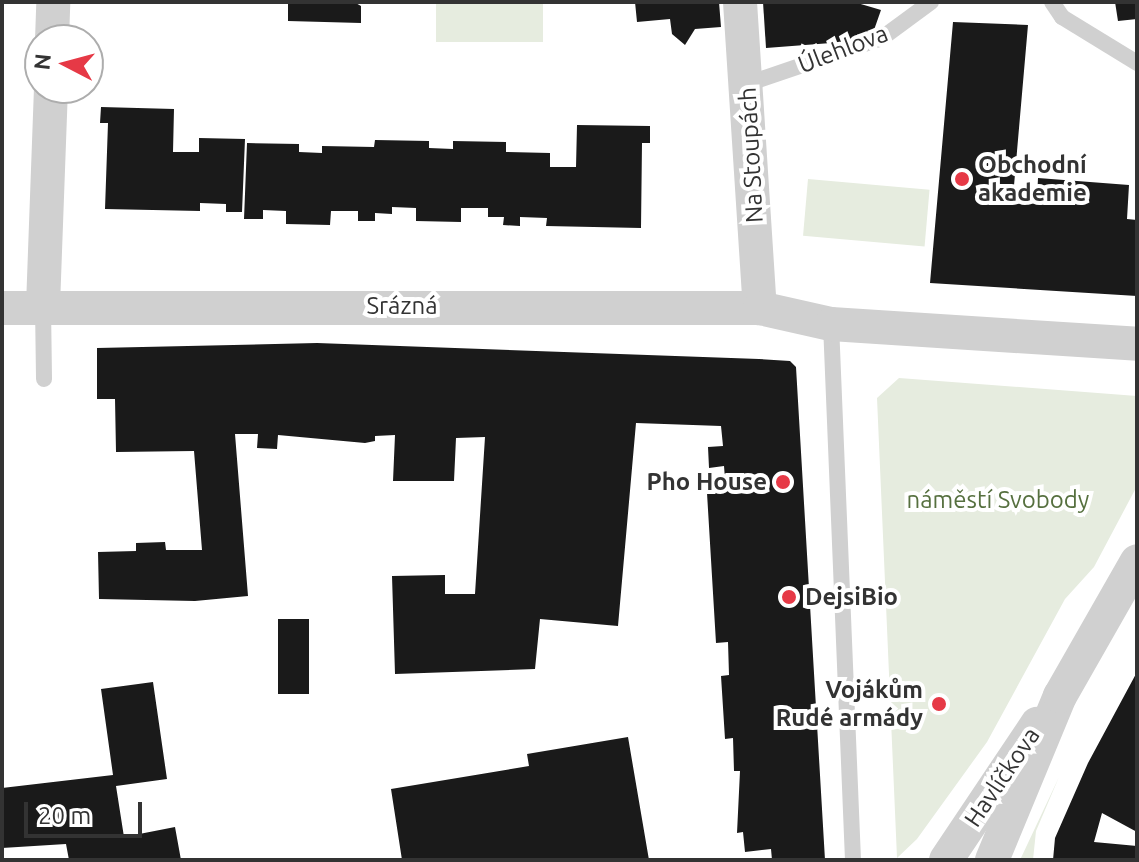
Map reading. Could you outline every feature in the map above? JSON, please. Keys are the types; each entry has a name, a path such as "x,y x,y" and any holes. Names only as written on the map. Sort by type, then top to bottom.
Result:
{"street":[{"path":"52,24 53,2"},
{"name":"Na Stoupách","path":"740,2 760,308"},
{"path":"43,306 50,104"},
{"name":"Srázná","path":"2,308 760,308"},
{"path":"760,308 831,324 1137,344"},
{"path":"992,860 1060,696 1137,561"},
{"name":"Havlíčkova","path":"946,860 1011,758 1060,696"}],"lane":[{"name":"Úlehlova","path":"747,84 882,38 931,2"},
{"path":"1052,2 1062,17 1137,63"},
{"path":"43,306 44,379"},
{"path":"831,324 853,860"}],"green space":[{"path":"436,2 543,2 543,42 436,42"},
{"path":"808,179 930,190 925,246 803,236"},
{"name":"náměstí Svobody","path":"899,378 1137,396 1137,486 1094,567 1065,599 987,742 917,839 897,858 877,398"},
{"path":"1059,777 1036,831 1033,860 1020,860"}],"building":[{"path":"288,2 354,2 361,6 361,23 288,21"},
{"path":"635,2 719,2 721,27 695,29 685,45 672,34 670,19 637,22"},
{"path":"763,2 854,2 881,10 874,30 844,42 766,48"},
{"path":"1115,2 1137,2 1137,19 1118,21"},
{"path":"953,22 1028,25 1013,197 1037,199 1038,178 1129,185 1127,219 1137,220 1137,296 930,283"},
{"path":"101,107 174,109 173,152 199,152 199,138 245,139 242,212 226,212 226,204 200,203 200,211 105,209 108,123 100,123"},
{"path":"577,125 650,126 650,143 642,143 641,228 546,226 547,218 520,217 520,226 503,225 504,217 488,217 488,208 461,208 461,222 416,221 416,208 392,207 392,214 375,213 375,221 358,221 358,211 331,211 330,225 286,224 286,211 263,210 263,219 244,219 247,143 299,144 299,152 322,153 322,146 374,147 375,140 429,141 429,148 453,149 453,141 506,142 506,152 550,153 550,167 576,167"},
{"path":"317,343 759,359 790,361 796,367 825,860 772,860 771,849 745,852 743,832 737,833 740,771 734,771 733,738 725,739 721,676 729,675 728,642 716,643 707,493 726,492 724,466 709,468 708,447 723,446 721,426 636,423 618,626 540,619 535,669 395,674 392,576 445,575 445,594 475,594 485,437 456,438 454,481 393,481 395,435 375,436 375,441 365,443 278,435 277,449 257,448 258,434 235,434 248,596 195,601 99,599 98,552 136,551 136,543 165,542 166,550 202,550 194,451 116,452 115,399 97,399 97,348"},
{"path":"278,619 309,619 309,694 278,694"},
{"path":"1137,672 1137,832 1102,813 1094,842 1137,846 1137,860 1053,860 1055,838 1088,763"},
{"path":"153,682 167,779 116,786 124,837 175,827 181,860 69,860 66,844 2,848 2,788 113,775 101,689"},
{"path":"628,737 649,860 402,860 391,789 529,766 527,754"}],"place":[{"name":"Obchodní akademie","path":"962,179"},
{"name":"Pho House","path":"783,482"},
{"name":"DejsiBio","path":"789,597"},
{"name":"Vojákům Rudé armády","path":"939,704"}]}
